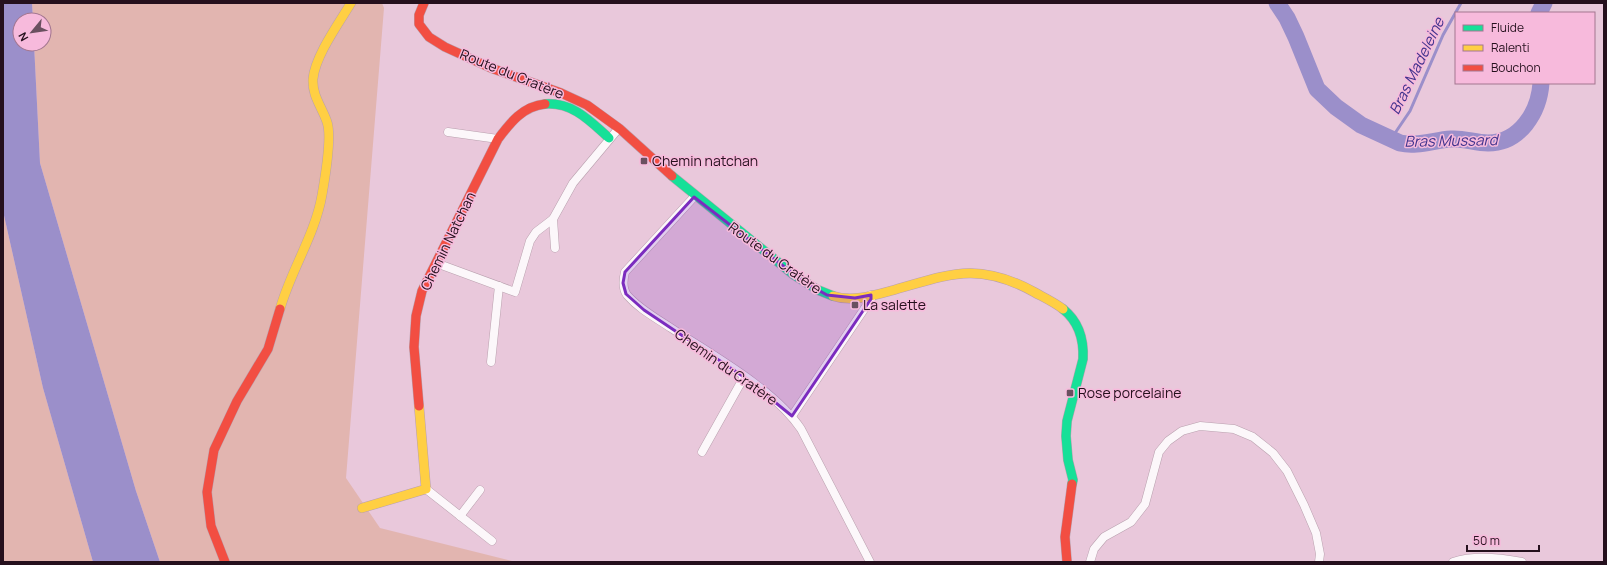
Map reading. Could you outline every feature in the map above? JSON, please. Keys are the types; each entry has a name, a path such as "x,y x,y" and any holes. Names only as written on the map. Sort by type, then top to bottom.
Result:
{"street":[{"path":"225,562 211,526 207,492 214,450 237,402 268,349 284,292 317,217 322,194 329,133 327,122 315,98 313,79 318,59 351,3"},
{"name":"Route du Cratère","path":"424,3 418,19 419,26 424,34 432,40 481,64 576,100 608,119 694,197 804,282 827,295 843,299 871,295 936,277 972,273 991,275 1011,280 1063,308 1071,317 1080,333 1084,349 1083,359 1067,421 1066,436 1068,460 1073,480 1065,537 1067,562"},
{"name":"Chemin Natchan","path":"426,489 414,347 416,316 422,291 498,139 512,121 526,110 540,104 554,104 568,107 586,117 609,138"},
{"path":"436,263 514,292 530,241 536,232 553,219 573,183 609,138 619,128"},
{"path":"448,132 498,139"},
{"name":"Chemin du Cratère","path":"694,197 625,272 623,283 626,294 644,310 744,376 792,416 801,429 870,562"},
{"path":"553,219 555,248"},
{"path":"492,362 499,286"},
{"path":"792,416 871,300 871,295"},
{"path":"702,452 744,376"},
{"path":"1090,562 1094,549 1104,537 1131,522 1145,504 1159,452 1163,446 1168,440 1182,430 1200,426 1234,429 1253,437 1273,453 1287,471 1316,533 1320,554 1319,562"},
{"path":"362,508 426,489 492,541"},
{"path":"460,516 480,490"},
{"path":"1453,562 1462,559 1490,558 1522,562"}],"highlighted area":[{"path":"694,197 804,282 827,295 855,298 871,295 871,299 792,416 744,377 644,310 626,294 623,283 625,272"}],"shaded area":[{"path":"3,3 32,3 33,12 12,12 12,52 34,52 40,163 136,491 160,562 93,562 43,388 3,211"},
{"path":"32,3 382,3 384,8 346,478 380,528 516,562 160,562 136,491 40,163 34,52 52,52 52,12 33,12"},
{"path":"3,211 43,388 93,562 3,562"}],"waterway":[{"name":"Bras Madeleine","path":"1277,3 1287,18 1296,37 1317,89 1336,107 1361,125 1400,143 1419,144 1456,139 1488,143 1499,142 1510,138 1526,124 1532,115 1541,84"},
{"name":"Bras Madeleine","path":"1456,12 1461,3"},
{"name":"Bras Mussard","path":"1540,12 1544,3"},
{"name":"Bras Madeleine","path":"1391,139 1410,111 1443,35 1455,14"}],"traffic: fast":[{"path":"545,104 555,104 573,109 588,119 609,138"},
{"path":"672,176 794,275 818,290 833,296"},
{"path":"1063,309 1073,319 1079,331 1083,352 1083,359 1067,421 1066,436 1068,460 1073,480 1072,484"}],"traffic: slow":[{"path":"280,309 290,280 309,238 319,210 325,178 329,137 327,122 314,91 313,79 315,70 318,60 328,40 351,3"},
{"path":"833,296 840,298 862,298 946,276 978,273 995,276 1014,282 1063,309"},
{"path":"362,508 426,489 419,406"}],"traffic: jam":[{"path":"424,3 419,15 419,24 429,37 445,47 491,68 561,93 587,105 620,129 672,176"},
{"path":"419,406 414,347 416,316 422,291 498,139 512,121 518,116 530,108 545,104"},
{"path":"225,562 211,526 207,492 214,450 237,401 268,349 280,309"},
{"path":"1067,562 1065,537 1072,484"}],"place":[{"name":"Chemin natchan","path":"644,161"},
{"name":"La salette","path":"855,305"},
{"name":"Rose porcelaine","path":"1070,393"}]}
